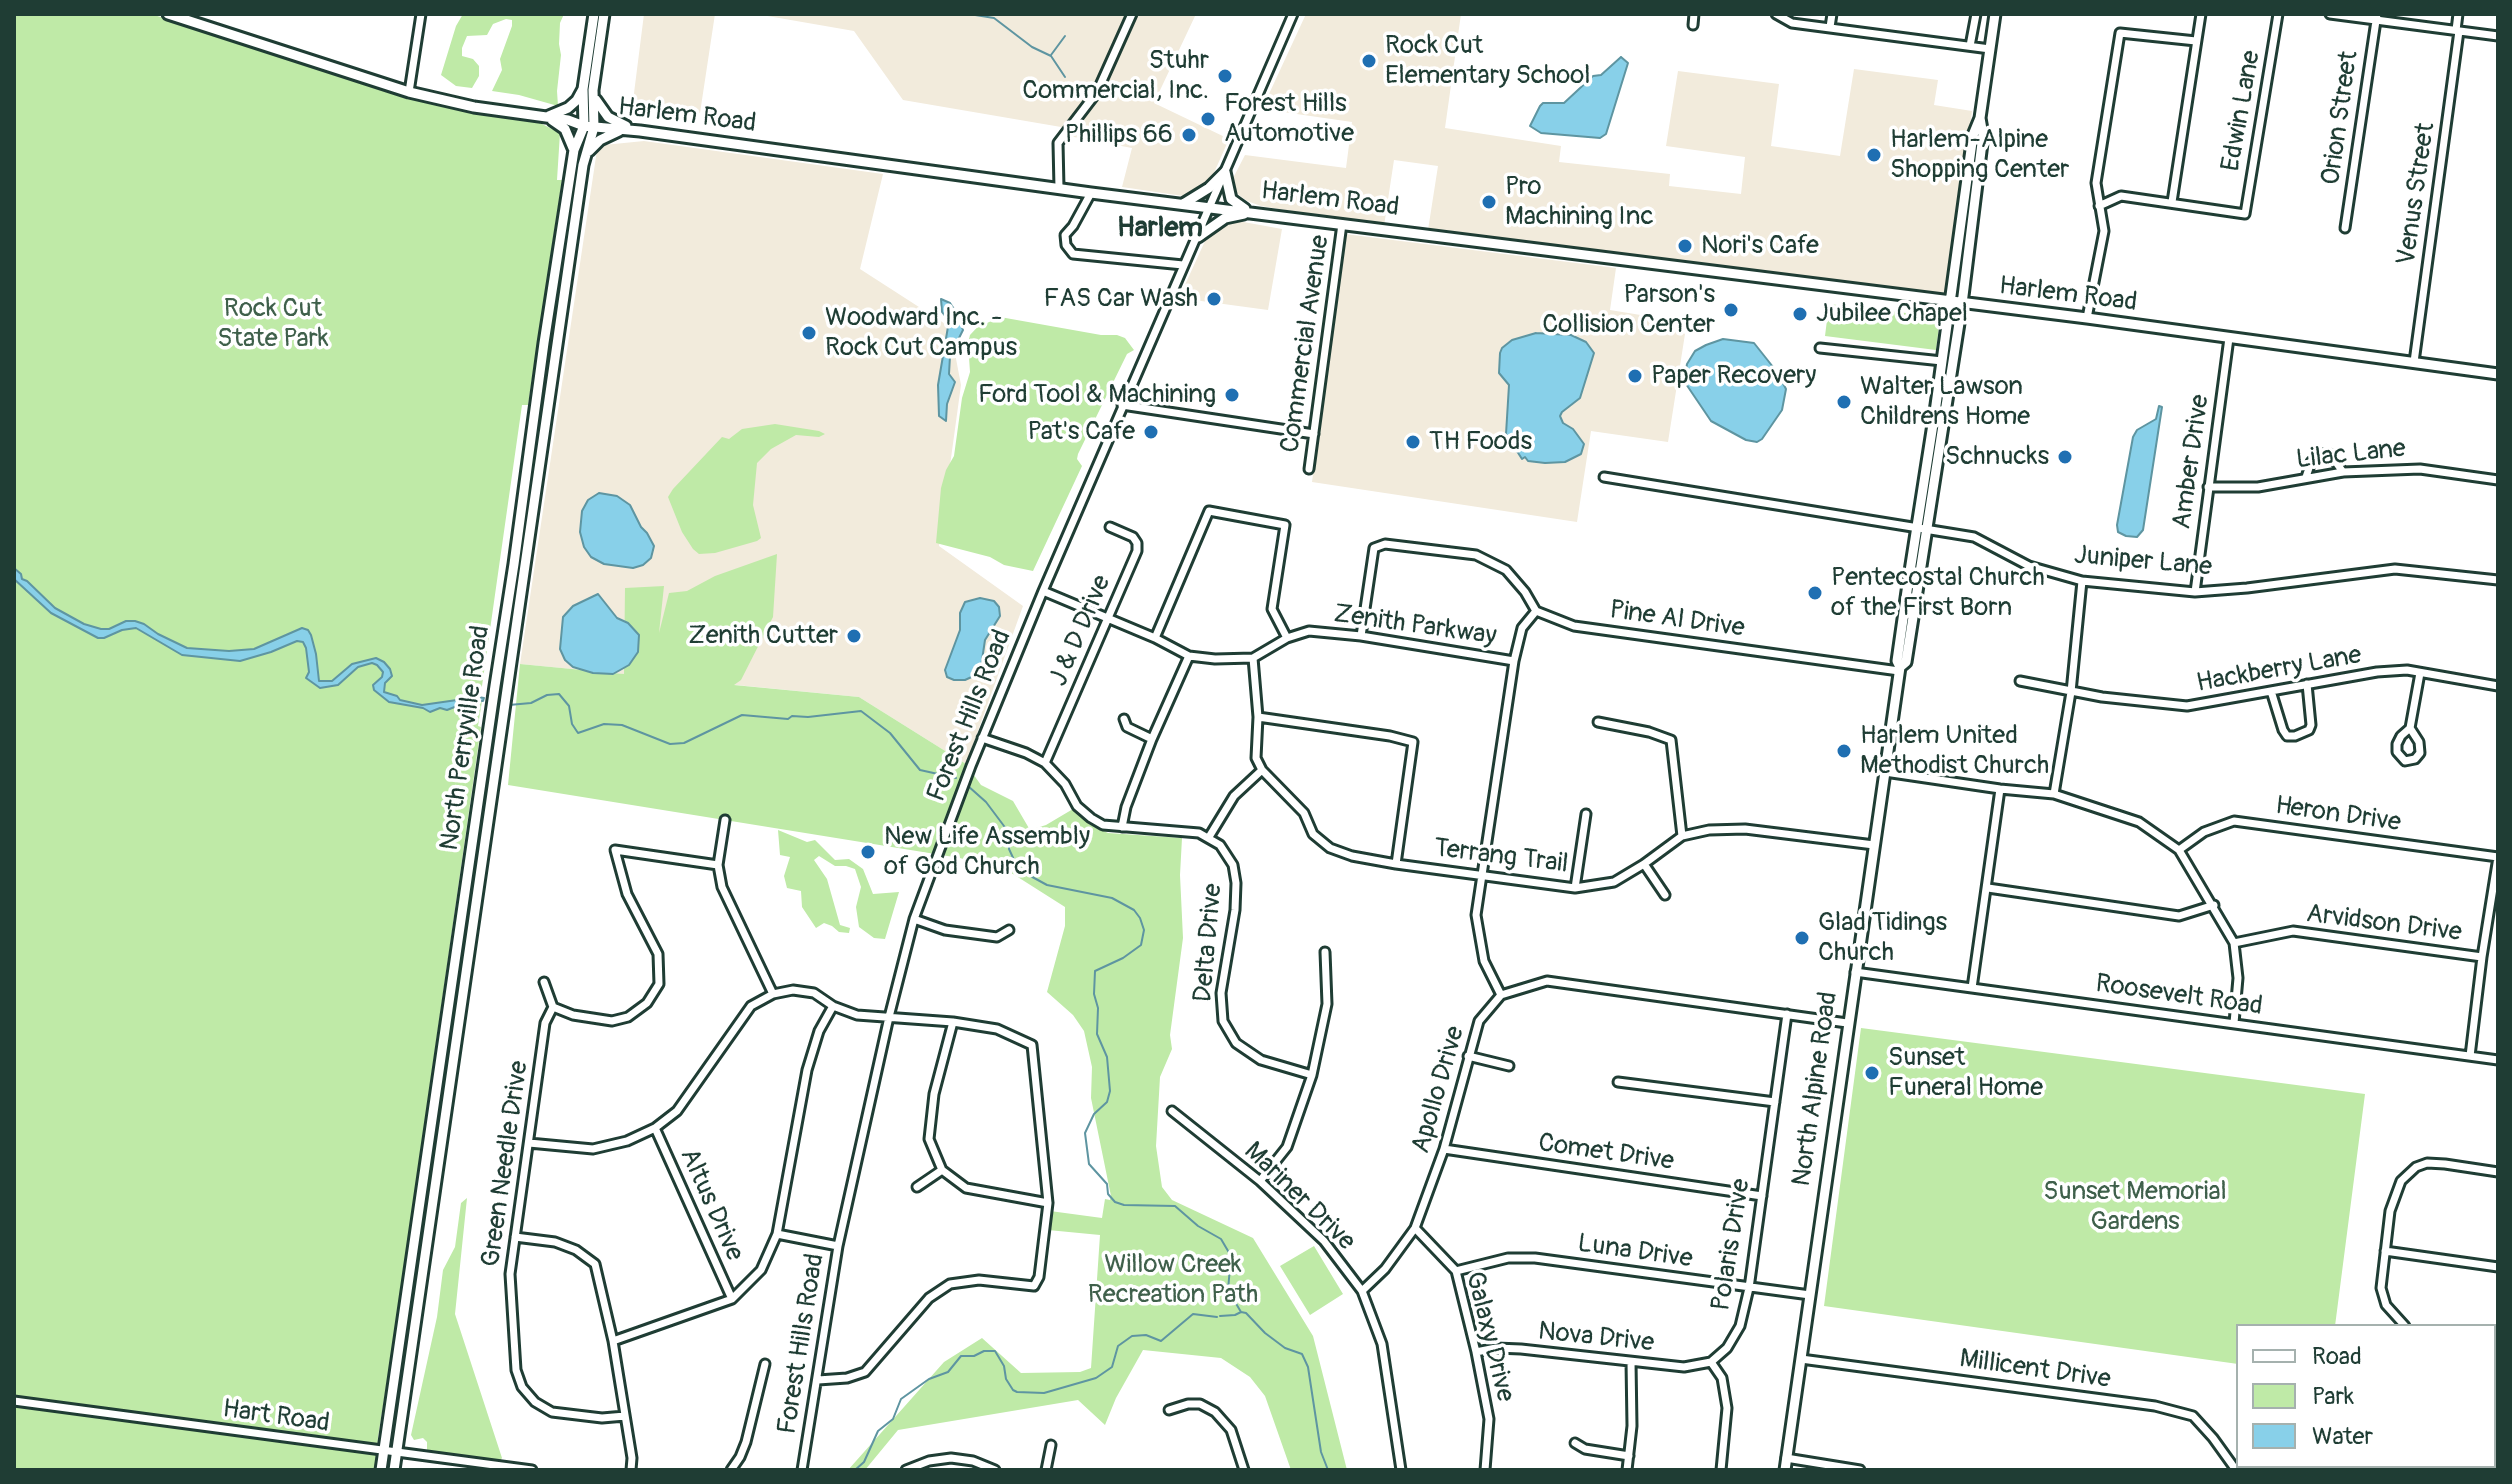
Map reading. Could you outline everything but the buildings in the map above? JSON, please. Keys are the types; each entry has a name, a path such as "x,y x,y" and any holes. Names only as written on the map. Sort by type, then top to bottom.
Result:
{"main road":[{"name":"Harlem Road","path":"168,14 409,92 474,107 589,126 1091,193 2087,318 2498,374"},
{"name":"North Perryville Road","path":"394,1470 589,126 588,90 594,14"},
{"name":"North Perryville Road","path":"588,90 604,14"},
{"name":"North Alpine Road","path":"1922,528 1973,135 1980,118 1995,14"},
{"path":"545,117 568,108 588,90 608,117 640,131"},
{"path":"545,117 565,129 574,150"},
{"name":"North Alpine Road","path":"1785,1470 1900,669 1897,661 1962,304 1983,135 1980,118"},
{"name":"North Perryville Road","path":"381,1470 574,150 589,126"},
{"path":"583,165 588,153 600,140 622,130 640,131"},
{"path":"1182,204 1209,188 1225,172"},
{"path":"1225,172 1231,199 1251,213"},
{"path":"1198,237 1225,218 1251,213"}],"street":[{"path":"409,92 421,14"},
{"path":"1059,188 1058,143 1097,92 1132,14"},
{"name":"Forest Hills Road","path":"802,1470 838,1246 914,919 982,738 1043,591 1293,14"},
{"path":"1693,25 1694,14"},
{"path":"1776,14 1792,23 1990,49"},
{"path":"1830,27 1832,14"},
{"path":"1970,46 1976,14"},
{"path":"2099,206 2121,196 2172,202 2201,14"},
{"name":"Edwin Lane","path":"2172,202 2245,214 2278,14"},
{"path":"2330,14 2377,17 2498,36"},
{"name":"Venus Street","path":"2414,362 2458,14"},
{"name":"Orion Street","path":"2345,228 2377,17"},
{"path":"2087,318 2104,231 2096,183 2120,33 2196,41"},
{"path":"1091,193 1065,235 1066,245 1073,254 1183,265"},
{"name":"Commercial Avenue","path":"1309,469 1342,224"},
{"name":"Amber Drive","path":"2195,592 2229,338"},
{"path":"1820,348 1942,361"},
{"path":"1122,405 1314,434"},
{"path":"2306,477 2311,462 2319,454 2330,454 2343,472"},
{"name":"Lilac Lane","path":"2208,487 2258,487 2343,472 2420,469 2498,480"},
{"name":"Juniper Lane","path":"1604,477 1974,537 2029,566 2082,581 2195,592 2395,569 2498,580"},
{"path":"1155,638 1209,511 1285,525 1272,609 1287,638"},
{"name":"J & D Drive","path":"1045,763 1137,551 1133,537 1110,527"},
{"path":"1361,636 1374,548 1385,544 1476,555 1506,570 1536,611 1522,628 1514,661 1476,915 1484,961 1501,995 1547,981 1847,1023"},
{"path":"2054,794 2071,692 2082,581"},
{"name":"Zenith Parkway","path":"1043,591 1155,638 1189,656 1253,658 1287,638 1309,631 1361,636 1514,661"},
{"name":"Pine Al Drive","path":"1536,611 1574,626 1900,669"},
{"path":"1122,827 1126,807 1152,739 1189,656"},
{"path":"982,738 1045,763 1065,784 1077,806 1103,825 1209,837 1234,796 1262,770 1256,758 1258,717 1253,658"},
{"name":"Hackberry Lane","path":"2020,681 2071,692 2187,706 2377,672 2407,670 2498,686"},
{"path":"2410,728 2420,673"},
{"path":"2271,691 2283,730 2287,736 2295,736 2309,730 2311,725 2307,684"},
{"path":"1258,717 1413,742 1396,864"},
{"path":"1124,719 1127,727 1152,739"},
{"path":"1598,722 1649,732 1671,740 1682,836"},
{"name":"Terrang Trail","path":"1262,770 1304,813 1313,834 1330,848 1352,856 1396,864 1575,888 1614,882 1682,836 1709,830 1745,829 1874,845"},
{"path":"1885,772 2054,794 2139,822 2179,850 2234,943 2238,978 2234,1023"},
{"path":"1972,988 2000,789"},
{"path":"1575,888 1586,814"},
{"path":"725,820 718,865 722,887 773,994"},
{"name":"Heron Drive","path":"2179,850 2204,832 2234,821 2498,857"},
{"name":"Delta Drive","path":"1209,837 1220,845 1229,858 1236,883 1235,910 1221,993 1223,1021 1236,1043 1261,1060 1312,1075"},
{"path":"544,982 553,1007 573,1015 612,1021 628,1017 647,1003 659,984 658,954 627,894 615,850 718,865"},
{"path":"2470,1056 2498,857"},
{"path":"1644,864 1665,895"},
{"path":"1988,888 2179,916 2214,905"},
{"path":"914,919 945,930 997,937 1009,930"},
{"name":"Arvidson Drive","path":"2234,943 2293,931 2482,957"},
{"path":"1260,1181 1287,1147 1312,1075 1327,1004 1325,952"},
{"name":"Roosevelt Road","path":"1855,972 2498,1060"},
{"path":"529,1143 593,1149 627,1141 655,1128 677,1111 751,1006 773,994 793,990 814,993 833,1006 857,1015 953,1022 997,1029 1032,1045 1048,1203 1039,1277 1034,1286 979,1280 950,1284 929,1298 865,1372 847,1378 818,1380"},
{"name":"Apollo Drive","path":"1362,1291 1385,1269 1415,1228 1444,1149 1479,1021 1501,995"},
{"path":"613,1341 732,1299 761,1270 777,1234 807,1070 819,1031 833,1006"},
{"name":"Green Needle Drive","path":"553,1007 545,1023 510,1274 516,1370 522,1387 535,1402 552,1412 602,1418 625,1416"},
{"name":"Polaris Drive","path":"1711,1362 1727,1348 1740,1326 1749,1288 1787,1014"},
{"path":"953,1022 934,1094 929,1139 942,1170 966,1188 1048,1203"},
{"path":"1468,1056 1509,1066"},
{"path":"1618,1082 1775,1102"},
{"name":"Mariner Drive","path":"1172,1111 1260,1181 1324,1241 1362,1291 1382,1344 1401,1470"},
{"name":"Altus Drive","path":"655,1128 732,1299"},
{"name":"Comet Drive","path":"1444,1149 1762,1196"},
{"path":"2403,1324 2386,1305 2381,1288 2390,1211 2401,1181 2416,1167 2427,1163 2498,1172"},
{"path":"917,1187 942,1170"},
{"name":"Galaxy Drive","path":"1415,1228 1456,1271 1489,1419 1485,1470"},
{"path":"777,1234 838,1246"},
{"path":"515,1237 555,1242 576,1250 595,1264 613,1341 632,1458 631,1470"},
{"path":"2385,1251 2498,1267"},
{"name":"Luna Drive","path":"1456,1271 1508,1258 1535,1258 1810,1295"},
{"name":"Nova Drive","path":"1476,1352 1496,1348 1521,1349 1684,1367 1711,1362"},
{"name":"Millicent Drive","path":"1801,1359 2155,1406 2193,1416 2236,1467"},
{"path":"1627,1470 1632,1426 1631,1362"},
{"path":"1711,1362 1722,1378 1727,1408 1721,1470"},
{"path":"731,1470 740,1457 765,1364"},
{"name":"Hart Road","path":"14,1401 532,1470"},
{"path":"1169,1410 1200,1404 1215,1412 1231,1430 1244,1470"},
{"path":"1575,1443 1585,1449 1629,1456"},
{"path":"1046,1470 1051,1445"},
{"path":"906,1470 929,1461 951,1458 973,1461 995,1470"},
{"path":"1786,1458 1860,1470"}],"shaded area":[{"path":"644,14 715,14 700,113 633,101"},
{"path":"756,14 1196,14 1154,103 1229,139 1213,175 1195,193 1183,196 1122,187 1132,148 1074,137 1061,127 903,100 854,31"},
{"path":"1306,14 1461,14 1445,128 1561,146 1559,162 1670,174 1669,186 1741,194 1745,157 1666,146 1678,71 1779,84 1771,146 1840,156 1854,69 1938,80 1934,105 1972,111 1946,298 1428,230 1438,166 1394,160 1384,226 1261,206 1247,201 1232,190 1231,182 1245,155 1346,168 1352,122 1262,109"},
{"path":"644,141 883,174 860,269 950,327 961,385 939,546 1023,606 966,764 859,697 520,664 597,150 604,145"},
{"path":"1238,221 1282,229 1268,310 1179,298 1205,241 1223,225"},
{"path":"1345,234 1616,268 1610,310 1665,319 1685,334 1668,442 1591,431 1577,522 1312,482"}],"green space":[{"name":"Rock Cut State Park","path":"14,14 151,14 435,104 540,123 560,133 557,180 562,180 528,405 522,405 480,700 478,726 481,727 378,1437 376,1470 14,1470"},
{"path":"463,14 564,14 560,23 558,106 492,91 502,70 500,59 512,20 493,24 487,35 467,36 462,56 473,59 479,66 479,76 472,88 456,86 441,75 456,26"},
{"path":"1829,304 1932,316 1938,320 1939,326 1936,350 1825,336"},
{"path":"1000,317 1101,335 1117,335 1125,338 1134,350 1127,354 1078,454 1077,459 1082,466 1033,571 936,543 941,488 954,456 962,398 970,372 970,335 984,320 987,323"},
{"path":"775,424 825,434 819,437 796,435 771,449 757,463 753,505 761,538 715,553 699,554 682,532 668,497 722,437 729,439 742,429"},
{"name":"Willow Creek Recreation Path","path":"777,554 773,617 741,680 734,685 859,697 966,764 981,785 1013,801 1030,830 1046,825 1073,809 1089,824 1108,833 1182,838 1183,938 1170,1035 1172,1049 1160,1077 1156,1146 1162,1187 1172,1200 1253,1238 1313,1336 1347,1470 1291,1470 1265,1396 1250,1377 1221,1358 1143,1350 1105,1425 1078,1400 898,1430 865,1470 848,1470 944,1362 982,1338 1021,1373 1080,1372 1091,1368 1100,1235 1048,1230 1050,1211 1102,1218 1105,1199 1110,1200 1111,1196 1091,1098 1092,1067 1084,1031 1073,1015 1047,992 1065,926 1065,907 1013,874 960,858 508,785 520,664 624,674 625,588 664,586 659,633 669,593 687,591 715,576"},
{"path":"778,830 807,842 815,840 835,860 849,859 863,869 873,894 899,892 885,939 874,938 859,927 856,907 861,887 855,869 835,866 819,856 814,860 827,879 840,925 850,928 849,933 839,932 824,923 816,928 802,907 801,891 787,888 784,876 790,857 780,855"},
{"name":"Sunset Memorial Gardens","path":"1861,1028 2365,1094 2335,1324 2236,1324 2236,1364 1824,1306"},
{"path":"467,1198 455,1314 502,1458 499,1462 427,1451 427,1442 423,1438 414,1440 411,1435 437,1317 443,1270 455,1247 461,1203"},
{"path":"1314,1246 1343,1294 1310,1315 1280,1266"}],"water":[{"path":"1621,57 1628,63 1606,134 1600,138 1541,133 1530,126 1543,103 1564,103 1593,76 1601,75"},
{"path":"941,299 950,303 963,330 950,356 949,374 955,382 947,404 946,421 939,416 938,385 949,321 942,312"},
{"path":"1536,333 1571,335 1586,342 1594,353 1580,398 1560,416 1584,444 1581,454 1565,462 1522,459 1506,434 1509,385 1499,373 1500,353 1512,340"},
{"path":"1723,339 1754,343 1786,389 1782,410 1757,442 1746,440 1711,421 1684,381 1687,364 1695,351"},
{"path":"2159,406 2162,407 2143,530 2137,537 2126,536 2118,532 2117,525 2133,437 2137,430 2156,419"},
{"path":"599,493 617,496 630,505 654,546 651,558 643,565 633,568 604,564 591,557 584,547 580,532 582,511 588,500"},
{"path":"14,568 55,608 84,624 101,629 135,621 187,648 229,651 254,649 302,628 311,635 319,681 332,681 352,664 376,658 384,662 392,676 385,683 384,692 400,700 422,705 484,698 483,701 470,701 447,710 440,708 430,712 389,702 374,690 373,685 383,672 372,663 358,667 338,685 320,688 306,678 309,672 306,648 303,642 297,641 240,661 182,655 136,628 98,638 51,613 14,579"},
{"path":"598,594 617,618 628,623 639,635 638,652 629,665 613,674 593,673 573,667 560,649 563,617 573,606"},
{"path":"980,598 994,601 999,607 1000,616 985,640 981,667 976,675 965,680 954,680 947,677 945,670 960,630 960,613 965,602"}],"waterway":[{"path":"969,14 994,18 1032,47 1051,56 1065,77"},
{"path":"1051,55 1065,36"},
{"path":"509,705 531,703 547,695 559,694 569,706 572,724 578,733 604,724 622,725 670,744 684,743 742,715 788,719 792,716 861,711 890,733 920,770 956,778"},
{"path":"968,786 986,802 1010,834 1009,849 1025,873 1047,885 1112,898 1134,910 1140,918 1144,930 1141,945 1123,958 1095,971 1097,1034 1107,1057 1110,1091 1107,1102 1094,1114 1085,1133 1089,1164 1107,1184 1108,1194 1115,1202 1175,1206 1198,1226 1221,1239 1231,1256 1228,1290 1241,1312 1285,1348 1302,1354 1308,1367 1321,1452 1328,1470"},
{"path":"1220,1316 1241,1312"},
{"path":"855,1470 864,1462 878,1431 893,1419 901,1399 929,1379 948,1372 961,1356 995,1351 1013,1390 1044,1393 1096,1378 1112,1367 1118,1346 1132,1336 1146,1335 1161,1341 1193,1314 1217,1317"}],"place":[{"name":"Rock Cut Elementary School","path":"1369,61"},
{"name":"Stuhr Commercial, Inc.","path":"1225,76"},
{"name":"Forest Hills Automotive","path":"1208,119"},
{"name":"Phillips 66","path":"1189,135"},
{"name":"Harlem-Alpine Shopping Center","path":"1874,155"},
{"name":"Pro Machining Inc","path":"1489,202"},
{"name":"Nori's Cafe","path":"1685,246"},
{"name":"FAS Car Wash","path":"1214,299"},
{"name":"Parson's Collision Center","path":"1731,310"},
{"name":"Jubilee Chapel","path":"1800,314"},
{"name":"Woodward Inc. - Rock Cut Campus","path":"809,333"},
{"name":"Paper Recovery","path":"1635,376"},
{"name":"Ford Tool & Machining","path":"1232,395"},
{"name":"Walter Lawson Childrens Home","path":"1844,402"},
{"name":"Pat's Cafe","path":"1151,432"},
{"name":"TH Foods","path":"1413,442"},
{"name":"Schnucks","path":"2065,457"},
{"name":"Pentecostal Church of the First Born","path":"1815,593"},
{"name":"Zenith Cutter","path":"854,636"},
{"name":"Harlem United Methodist Church","path":"1844,751"},
{"name":"New Life Assembly of God Church","path":"868,852"},
{"name":"Glad Tidings Church","path":"1802,938"},
{"name":"Sunset Funeral Home","path":"1872,1073"}],"district":[{"name":"Harlem","path":"1160,229"}]}
